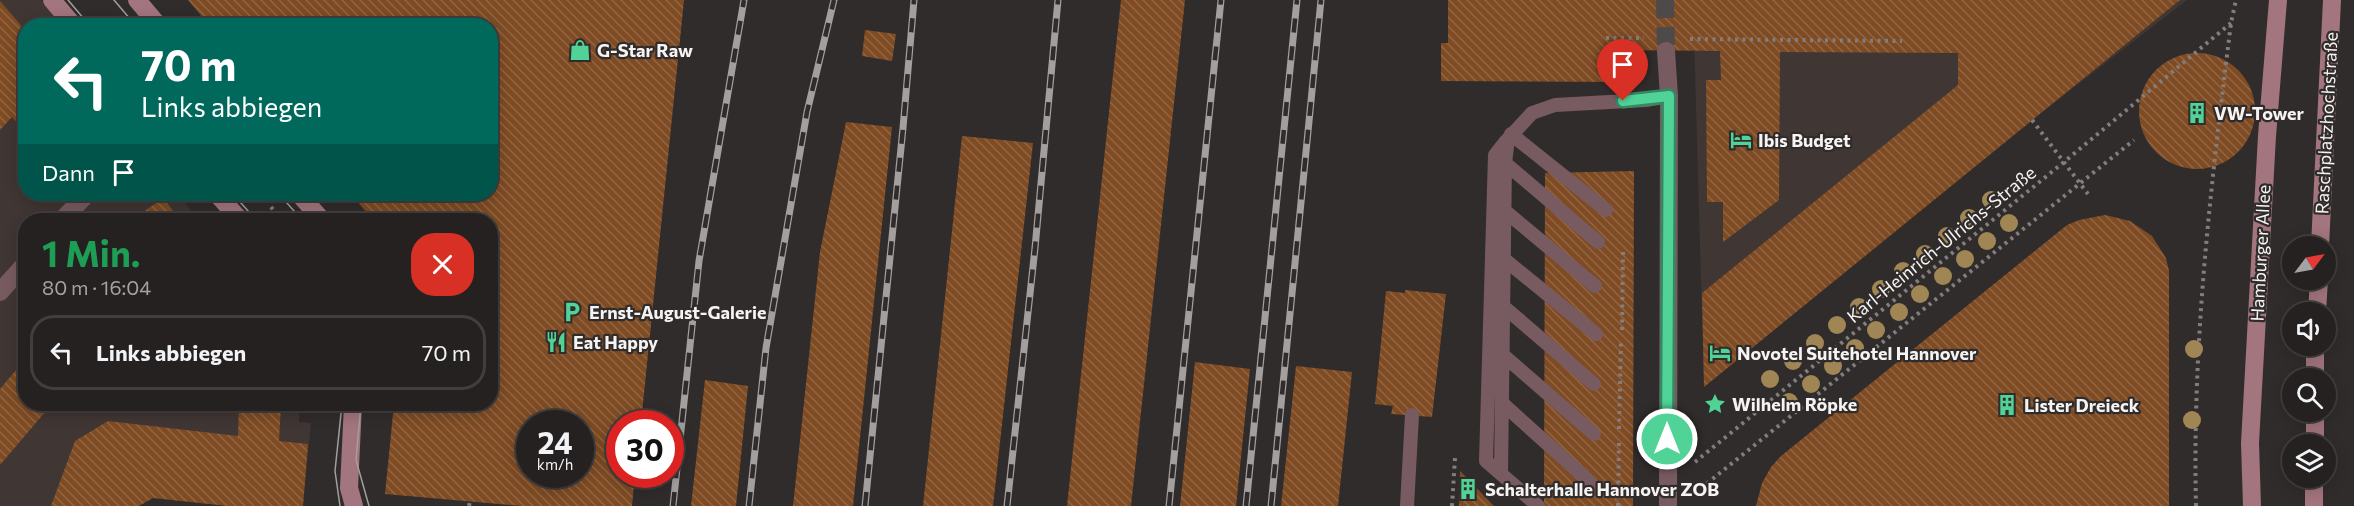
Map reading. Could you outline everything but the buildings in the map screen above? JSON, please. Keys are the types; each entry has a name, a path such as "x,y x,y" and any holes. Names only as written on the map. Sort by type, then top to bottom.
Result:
{"main road":[{"path":"52,0 67,18"},
{"path":"137,0 152,18"},
{"name":"Hamburger Allee","path":"2252,506 2250,443 2266,148 2278,0"},
{"name":"Raschplatzhochstraße","path":"2320,236 2332,0"},
{"path":"223,201 234,213"},
{"path":"306,201 316,213"},
{"path":"353,411 348,488 354,506"},
{"path":"2314,488 2314,506"}],"street":[{"path":"1660,45 1669,96 1668,506"},
{"path":"69,213 80,201"},
{"path":"0,292 18,272"}],"lane":[{"path":"1538,506 1486,461 1496,156 1509,137 1532,113 1555,105 1646,100 1669,96"},
{"path":"1502,473 1505,163 1509,137"},
{"path":"1509,137 1606,210"},
{"path":"1505,163 1598,242"},
{"path":"1505,211 1595,286"},
{"path":"1504,259 1596,334"},
{"path":"1504,307 1594,384"},
{"path":"1503,355 1594,434"},
{"path":"1502,403 1592,484"},
{"path":"1407,506 1412,415"}],"path":[{"path":"2196,506 2196,420 2201,285 2231,23 2236,0"},
{"name":"Karl-Heinrich-Ulrichs-Straße","path":"1667,485 2231,23"},
{"path":"1606,38 1660,45"},
{"path":"1689,39 1902,41"},
{"path":"2032,120 2088,194"},
{"path":"1688,499 2134,140"},
{"path":"270,207 276,213"},
{"path":"1618,506 1623,244"},
{"path":"1452,506 1455,458"}],"shaded area":[{"path":"0,0 41,0 58,18 18,18 18,201 183,201 193,213 18,213 18,411 300,411 299,422 311,423 303,506 228,506 153,498 139,506 0,506"},
{"path":"1693,0 2187,0 2032,120 1704,387"}],"tunnel":[{"path":"1665,0 1666,51"}],"tram line":[{"path":"68,0 83,18"},
{"path":"114,0 129,18"},
{"path":"239,201 250,213"},
{"path":"285,201 296,213"},
{"path":"340,506 335,471 341,411"},
{"path":"360,411 356,460 369,506"}],"railway":[{"path":"673,506 699,261 744,0"},
{"path":"749,506 766,348 807,112 834,0"},
{"path":"865,506 914,0"},
{"path":"1007,506 1035,248 1058,0"},
{"path":"1169,506 1221,0"},
{"path":"1246,506 1297,0"},
{"path":"1271,506 1321,0"}],"place":[{"name":"G-Star Raw","path":"580,50"},
{"name":"VW-Tower","path":"2197,113"},
{"name":"Ibis Budget","path":"1741,140"},
{"name":"Ernst-August-Galerie","path":"572,312"},
{"name":"Eat Happy","path":"556,342"},
{"name":"Novotel Suitehotel Hannover","path":"1720,353"},
{"name":"Wilhelm Röpke","path":"1715,404"},
{"name":"Lister Dreieck","path":"2007,405"},
{"name":"Schalterhalle Hannover ZOB","path":"1468,489"}],"route":[{"path":"1623,101 1669,96 1667,439"}]}
